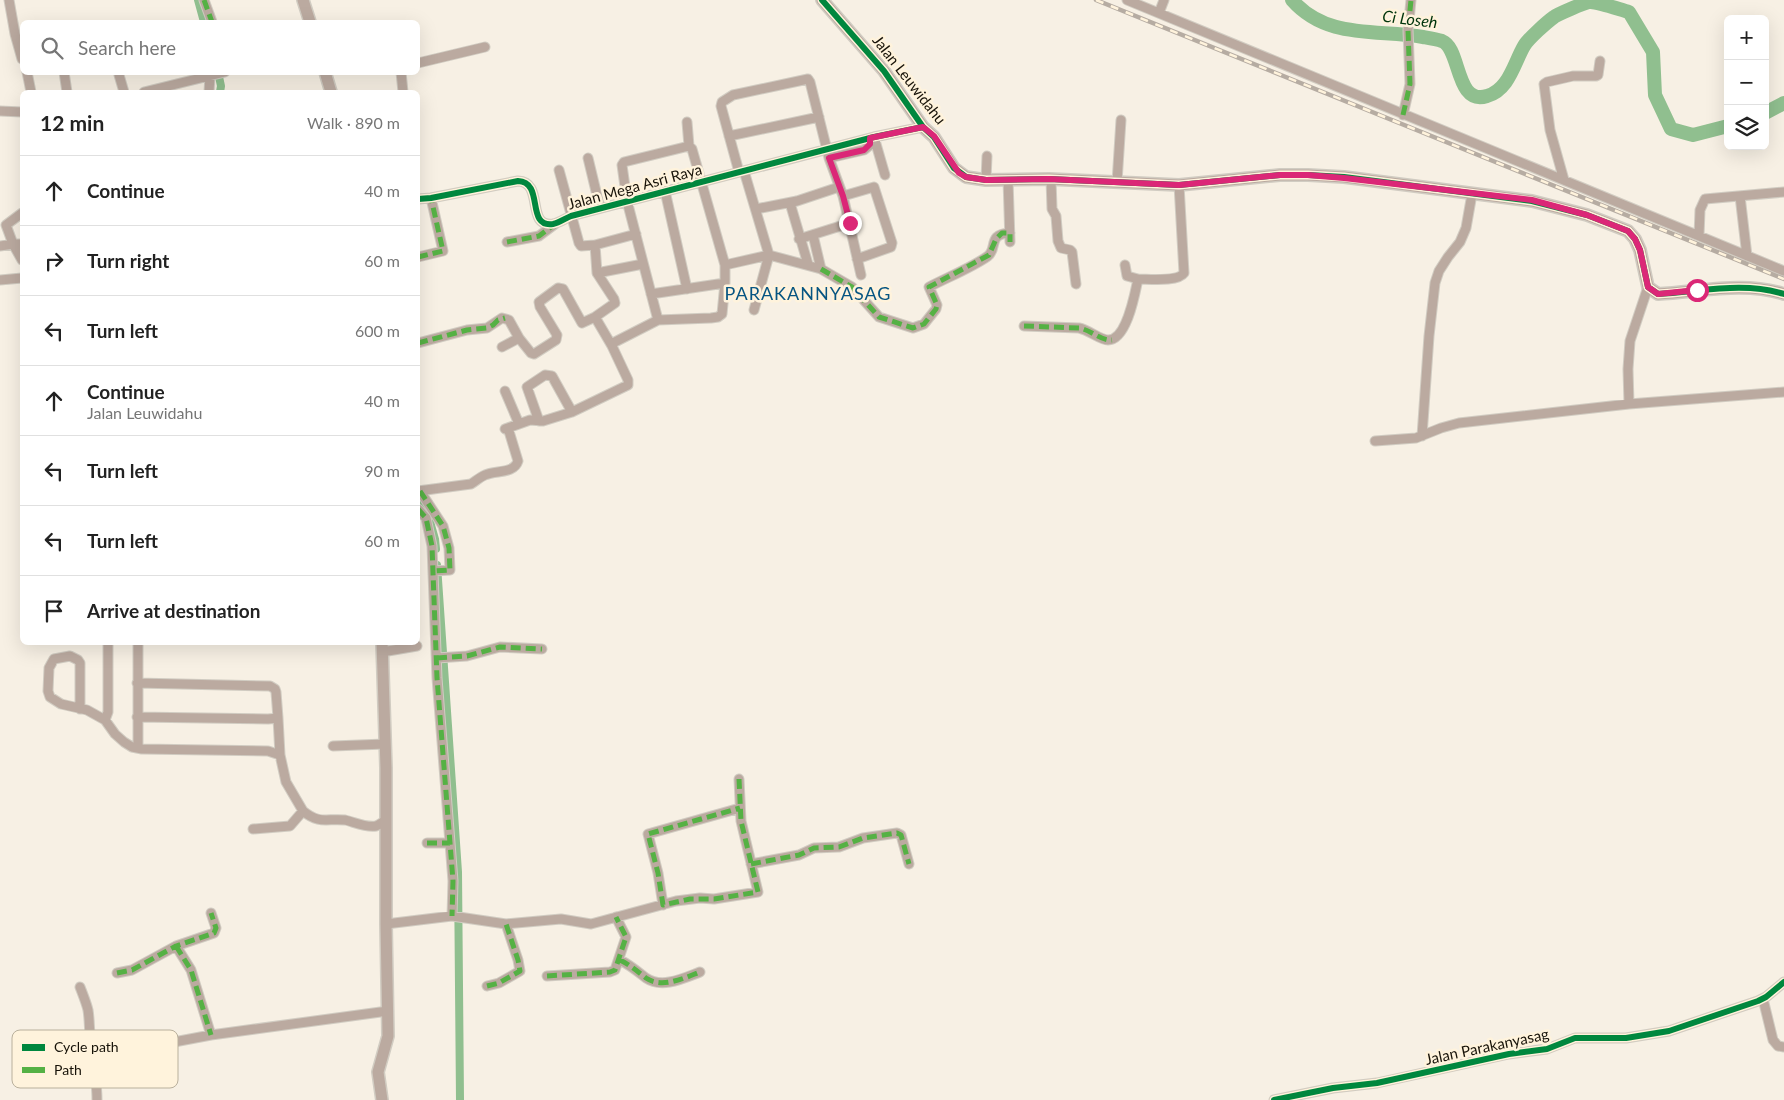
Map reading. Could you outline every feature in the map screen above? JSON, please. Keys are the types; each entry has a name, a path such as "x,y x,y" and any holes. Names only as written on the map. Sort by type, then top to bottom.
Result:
{"street":[{"path":"9,0 20,52"},
{"path":"204,0 211,20"},
{"path":"303,0 309,20"},
{"name":"Jalan Leuwidahu","path":"822,0 884,71 923,127 934,136 959,173 966,177 986,180 1051,180 1179,185 1280,175 1308,175 1532,200 1587,215 1628,231 1635,239 1640,250 1648,287"},
{"path":"1127,0 1784,270"},
{"path":"1159,13 1164,0"},
{"path":"1403,115 1410,84 1408,35 1411,0"},
{"path":"420,63 485,48"},
{"path":"1564,180 1550,130 1544,84 1573,76 1596,76 1598,75 1600,61"},
{"path":"28,75 31,90"},
{"path":"64,75 67,90"},
{"path":"118,75 123,90"},
{"path":"150,90 189,77 208,75"},
{"path":"210,90 217,75"},
{"path":"326,75 330,90"},
{"path":"401,75 403,90"},
{"path":"754,310 769,255 756,209 729,136 721,106 727,98 808,79 828,154 843,196 861,275"},
{"path":"0,111 20,112"},
{"path":"729,136 819,117"},
{"path":"1117,182 1121,120"},
{"path":"611,344 658,320 718,317 722,314 725,264 692,148 689,146 687,122"},
{"name":"Jalan Mega Asri Raya","path":"420,199 524,181 532,189 540,219 546,224 555,224 571,216 600,208 742,172 828,154 872,138 923,127"},
{"path":"872,138 884,175"},
{"path":"658,320 628,201 622,165 624,162 689,146"},
{"path":"986,180 987,156"},
{"path":"588,158 600,208"},
{"path":"559,170 580,245 595,245 636,234"},
{"path":"725,264 769,255 822,268 852,287 879,317 913,328 924,324 936,309 937,305 929,287 989,255 998,235 1002,233 1010,237 1008,179"},
{"path":"1051,180 1052,208 1056,216 1058,241 1062,248 1072,252 1076,284"},
{"path":"1124,265 1127,276 1138,279 1176,278 1181,277 1184,273 1179,185"},
{"path":"756,209 790,203 839,187"},
{"path":"843,196 874,187 892,243 891,247 857,259"},
{"path":"665,191 687,289"},
{"path":"1699,236 1700,210 1706,199 1784,192"},
{"path":"1422,436 1435,283 1439,271 1448,256 1460,242 1468,220 1472,194"},
{"path":"1740,196 1748,256"},
{"path":"420,257 443,251 431,198"},
{"path":"790,203 808,264"},
{"path":"20,214 3,226 20,257"},
{"path":"800,238 850,223"},
{"path":"507,242 539,236 555,224"},
{"path":"813,234 822,268"},
{"path":"0,246 20,244"},
{"path":"420,343 468,330 487,328 502,318 508,320 519,338 534,354 556,340 557,335 540,307 539,302 560,288 563,289 580,321 584,322 611,308 615,301 597,273 595,245"},
{"path":"597,273 643,264"},
{"path":"0,280 20,278"},
{"path":"1024,326 1079,328 1106,340 1112,340 1122,331 1127,320 1138,279"},
{"path":"651,294 725,283"},
{"path":"1629,404 1628,369 1630,341 1648,287 1658,294 1743,287 1759,288 1784,294"},
{"path":"420,491 471,484 482,476 512,469 517,466 518,461 506,428 530,420 544,422 572,412 628,385 628,380 611,344 595,317"},
{"path":"502,347 519,338"},
{"path":"539,421 527,387 546,375 552,376 572,412"},
{"path":"506,391 519,424"},
{"path":"1375,441 1407,440 1459,423 1629,404 1784,392"},
{"path":"420,492 443,526 449,548 450,569 435,572"},
{"path":"420,511 426,518 428,526 435,572 442,658 450,842 456,917"},
{"path":"105,720 108,712 108,645"},
{"path":"138,645 138,748"},
{"path":"382,1100 378,1072 388,1036 388,1011 382,647 417,646"},
{"path":"442,658 467,656 500,647 542,649"},
{"path":"80,709 80,663 70,656 54,659 49,668 48,691 50,696 61,704 80,709 87,710 105,720 115,734 132,747 268,751 280,755"},
{"path":"137,683 270,686 275,689 280,755 286,782 303,812 323,820 347,820 367,826 376,826 386,820"},
{"path":"137,717 278,718"},
{"path":"333,746 385,744"},
{"path":"386,924 456,917 506,924 561,919 591,924 690,899 714,899 758,892 745,840 740,808 739,779"},
{"path":"663,905 658,873 648,834 740,808"},
{"path":"253,829 290,826 303,812"},
{"path":"751,864 799,855 814,848 840,848 863,838 896,833 901,835 908,864"},
{"path":"427,842 450,842"},
{"path":"117,973 137,967 176,946 214,933 216,928 210,913"},
{"path":"547,976 610,972 615,970 620,960 626,937 616,917"},
{"path":"487,986 499,983 520,970 506,924"},
{"path":"176,946 191,970 211,1035"},
{"path":"620,960 652,980 669,982 700,972"},
{"name":"Jalan Parakanyasag","path":"1274,1100 1332,1088 1377,1082 1509,1054 1546,1049 1575,1038 1626,1038 1669,1031 1736,1010 1763,999 1784,982"},
{"path":"80,987 88,1011 89,1030"},
{"path":"1763,999 1773,1040 1778,1046 1784,1046"},
{"path":"178,1041 388,1011"}],"waterway":[{"path":"198,0 203,20"},
{"name":"Ci Loseh","path":"1292,0 1306,13 1321,22 1337,27 1442,41 1453,54 1464,85 1469,93 1477,97 1487,96 1501,88 1510,75 1526,43 1554,17 1589,2 1609,6 1629,12 1653,52 1655,95 1671,129 1693,135 1724,127"},
{"path":"219,75 220,90"},
{"name":"Ci Loseh","path":"1769,111 1784,103"},
{"path":"420,502 425,504 436,549"},
{"path":"437,565 458,872 460,1100"}],"railway":[{"path":"1096,0 1784,279"}],"marked path":[{"path":"204,0 211,20"},
{"path":"1403,115 1410,84 1408,30 1411,0"},
{"path":"420,257 443,251 431,198"},
{"path":"507,242 539,236 555,224"},
{"path":"821,269 852,287 879,317 913,328 924,324 936,309 937,305 929,287 989,255 996,239 1002,233 1010,233 1010,242"},
{"path":"420,342 467,330 487,328 498,320 505,318"},
{"path":"1024,326 1079,328 1104,339 1112,340"},
{"path":"420,491 443,526 449,548 450,570 434,571"},
{"path":"420,511 426,518 432,546 437,678 453,881 452,916"},
{"path":"437,658 467,656 500,647 542,649"},
{"path":"739,779 741,821 758,892 714,899 690,899 663,905 658,873 648,834 740,808"},
{"path":"751,864 799,855 814,848 839,847 863,838 897,833 901,835 909,864"},
{"path":"427,843 450,843"},
{"path":"117,973 132,970 176,946 214,933 216,928 211,913"},
{"path":"547,976 610,972 615,970 626,937 616,917"},
{"path":"487,986 499,983 520,971 506,924"},
{"path":"176,946 191,970 211,1035"},
{"path":"620,960 646,978 659,983 666,983 700,972"}],"cycle path":[{"path":"822,0 884,71 923,127 934,137 954,168 966,177 986,180 1049,179 1179,185 1280,175 1308,175 1344,177 1532,201 1587,215 1628,231 1635,239 1640,250 1648,287 1658,294 1721,288 1753,288 1784,294"},
{"path":"420,199 518,181 526,183 531,189 540,219 545,223 553,224 571,216 874,137 923,127"},
{"path":"1274,1100 1333,1088 1377,1083 1509,1054 1547,1049 1575,1038 1626,1038 1669,1031 1758,1001 1784,982"}],"district":[{"name":"PARAKANNYASAG","path":"808,294"}],"route":[{"path":"850,223 843,196 829,158 864,150 870,144 870,138 923,127 934,136 959,173 966,177 986,180 1049,179 1179,185 1251,177 1308,175 1532,200 1587,215 1628,231 1635,239 1640,250 1648,287 1654,292 1670,294 1697,290"}]}
